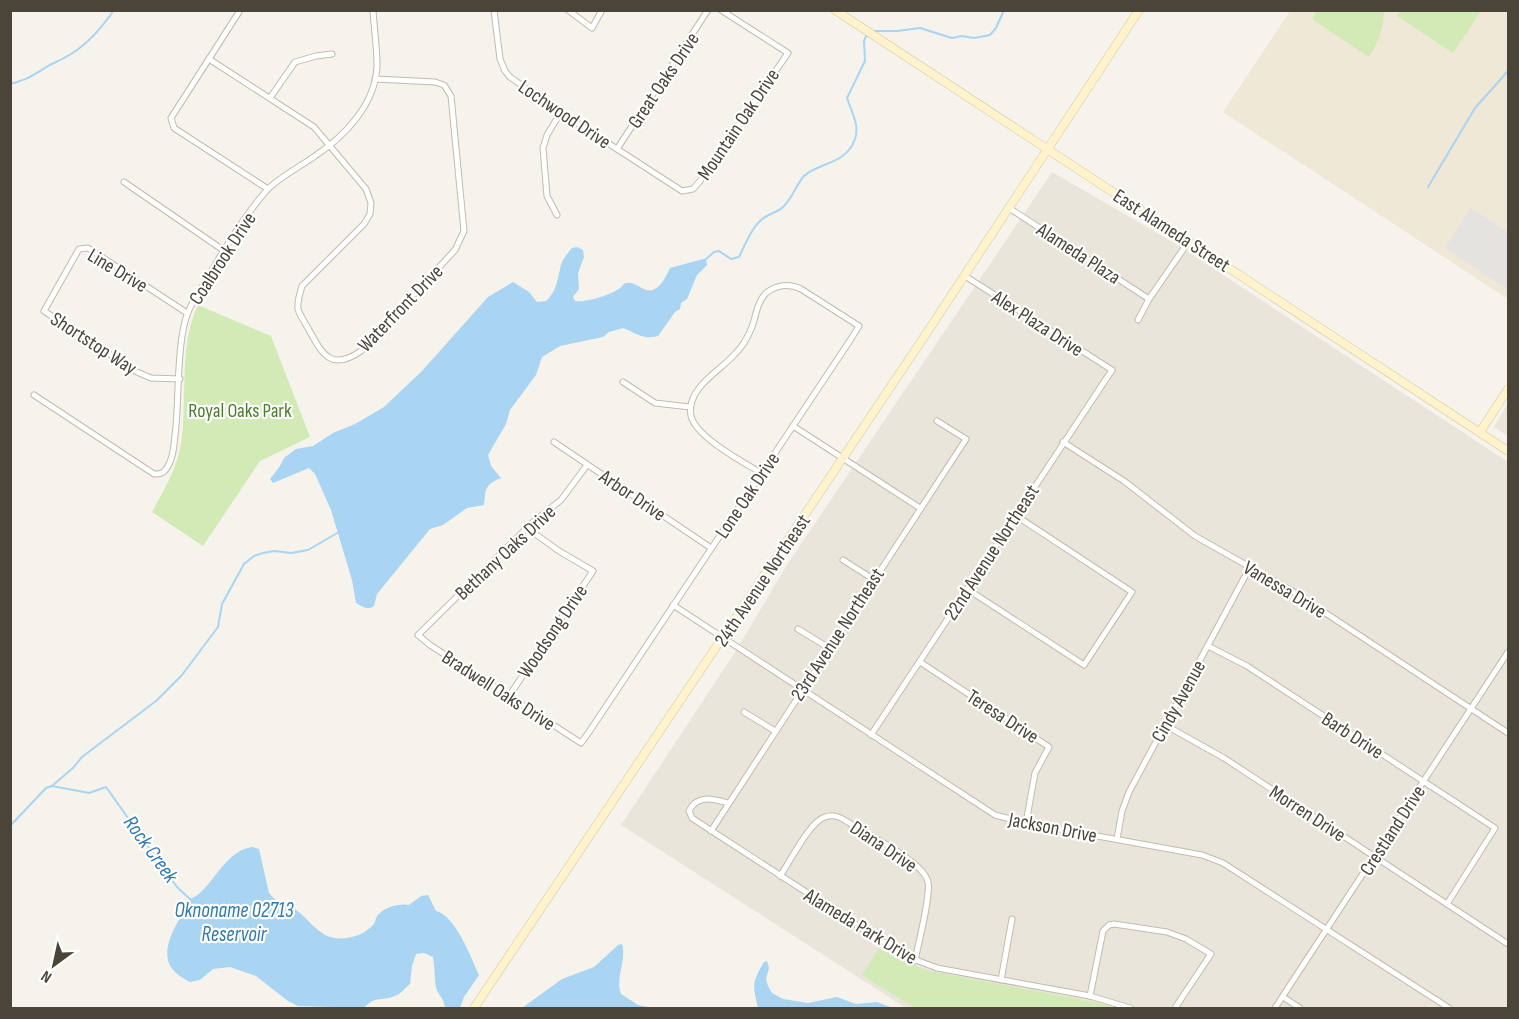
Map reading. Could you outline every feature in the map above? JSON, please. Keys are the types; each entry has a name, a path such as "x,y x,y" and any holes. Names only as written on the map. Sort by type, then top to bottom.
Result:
{"street":[{"name":"Coalbrook Drive","path":"34,395 154,474 160,474 165,470 172,456 178,416 182,338 187,313 224,250 268,189 330,145 346,131 363,109 375,79 377,66 373,10"},
{"name":"Lochwood Drive","path":"494,10 498,50 505,71 518,84 679,190"},
{"path":"568,10 592,28 602,10"},
{"name":"Great Oaks Drive","path":"617,149 708,10"},
{"name":"Mountain Oak Drive","path":"679,190 693,189 700,182 788,53 721,10"},
{"name":"24th Avenue Northeast","path":"474,1008 965,276 1139,10"},
{"name":"East Alameda Street","path":"838,11 866,32 1509,451"},
{"path":"239,12 171,118 174,128 268,189"},
{"path":"270,98 295,62 332,54"},
{"path":"209,60 314,128 330,145"},
{"name":"Waterfront Drive","path":"330,145 366,189 371,203 370,214 364,224 302,286 298,309 321,352 330,359 348,360 361,351 455,250 464,231 451,96 444,86 435,82 375,79"},
{"path":"557,215 547,196 543,148 547,135 561,112"},
{"path":"124,182 224,250"},
{"name":"Alameda Plaza","path":"1009,208 1149,299"},
{"path":"1138,320 1149,299 1189,241"},
{"name":"Line Drive","path":"44,311 79,249 88,248 187,313"},
{"name":"Alex Plaza Drive","path":"965,276 1112,370"},
{"name":"Lone Oak Drive","path":"581,743 859,326 801,289 791,285 776,287 762,298 745,341 735,354 699,388 690,407"},
{"name":"Shortstop Way","path":"44,311 137,372 151,378 180,379"},
{"name":"22nd Avenue Northeast","path":"870,735 1112,370"},
{"path":"623,382 656,403 690,407 692,419 703,434 761,473"},
{"path":"1480,432 1509,389"},
{"name":"23rd Avenue Northeast","path":"711,831 966,439 936,420"},
{"path":"793,426 920,508"},
{"name":"Arbor Drive","path":"554,442 711,548"},
{"name":"Vanessa Drive","path":"1063,442 1124,481 1195,536 1292,591 1509,733"},
{"name":"Bethany Oaks Drive","path":"418,635 527,528 561,500 587,465"},
{"path":"967,589 1084,665 1132,592 1015,515"},
{"name":"Woodsong Drive","path":"508,696 593,571 549,545 527,528"},
{"path":"843,560 873,579"},
{"name":"Cindy Avenue","path":"1117,839 1124,802 1250,567"},
{"name":"Jackson Drive","path":"673,605 988,811 1002,818 1202,855 1223,863 1449,1008"},
{"path":"798,629 829,648"},
{"name":"Bradwell Oaks Drive","path":"418,635 581,743"},
{"name":"Barb Drive","path":"1208,646 1246,666 1496,828 1447,904"},
{"name":"Crestland Drive","path":"1275,1008 1509,652"},
{"name":"Teresa Drive","path":"920,662 1049,747 1035,773 1026,823"},
{"path":"744,712 775,731"},
{"name":"Morren Drive","path":"1165,725 1224,758 1509,944"},
{"name":"Alameda Park Drive","path":"728,802 712,798 695,803 690,808 692,818 895,951 937,968 1090,996 1130,1008"},
{"name":"Diana Drive","path":"780,876 816,822 826,816 837,816 913,863 926,876 928,892 915,961"},
{"path":"1001,980 1011,919"},
{"path":"1090,996 1103,931 1109,925 1114,924 1167,932 1186,939 1211,954 1175,1008"},
{"path":"1283,997 1300,1008"}],"shaded area":[{"path":"1290,11 1508,11 1508,299 1223,112"},
{"path":"1052,172 1176,244 1508,462 1508,1008 906,1008 621,825 732,657 787,565"},
{"path":"1471,208 1508,232 1508,290 1445,248"},
{"path":"1508,403 1508,436 1494,427"}],"green space":[{"path":"1400,10 1481,11 1453,53 1397,16"},
{"path":"1317,11 1384,11 1380,35 1369,57 1312,19"},
{"name":"Royal Oaks Park","path":"198,305 271,336 310,437 260,461 203,546 152,512 169,479 181,444 188,338"},
{"path":"879,948 895,958 929,971 1117,1008 915,1008 862,975"}],"water":[{"path":"577,247 583,250 584,257 578,273 579,289 573,297 575,301 604,296 616,291 626,283 653,290 661,283 670,268 703,259 706,259 707,265 697,275 687,299 681,303 680,309 675,312 658,336 643,337 623,328 609,332 603,337 560,346 542,357 536,375 510,410 506,424 488,455 491,466 501,478 487,488 484,505 467,508 443,525 430,529 377,594 374,606 362,607 356,603 352,580 331,510 315,474 309,468 273,483 270,479 284,458 296,449 313,446 384,407 422,371 488,297 513,282 529,292 537,302 546,301 554,290 563,260 572,248"},
{"name":"Oknoname 02713 Reservoir","path":"252,847 259,849 269,893 276,900 296,910 325,935 331,937 356,936 373,925 378,915 385,909 397,905 409,905 421,896 428,895 436,911 443,914 456,929 479,975 464,997 460,1008 445,1008 436,987 433,957 424,953 416,954 410,984 403,991 390,998 372,1001 364,1008 298,1006 256,976 230,967 213,969 200,980 190,982 177,974 171,967 167,951 172,934 190,903 190,899 198,895 233,856"},
{"path":"622,944 623,957 619,981 621,994 638,1005 653,1008 522,1008 562,979 594,967"},
{"path":"767,961 768,986 772,993 783,999 808,1003 837,997 856,1004 877,1002 893,1008 758,1008 754,989 755,980 764,962"}],"waterway":[{"path":"10,84 30,77 71,54 98,31 114,10"},
{"path":"871,31 920,28 952,38 962,36 974,38 990,35 996,28 1004,10"},
{"path":"705,260 714,252 719,251 731,259 739,257 758,223 783,207 804,176 839,158 851,147 856,129 847,98 865,61 864,41 867,34"},
{"path":"1428,187 1475,108 1508,71"},
{"path":"52,786 82,757 156,701 182,675 218,627 222,604 244,564 254,556 263,553 274,551 291,553 308,550 339,532"},
{"name":"Rock Creek","path":"10,826 46,788 52,786 89,793 106,787 177,887 191,900"}]}
